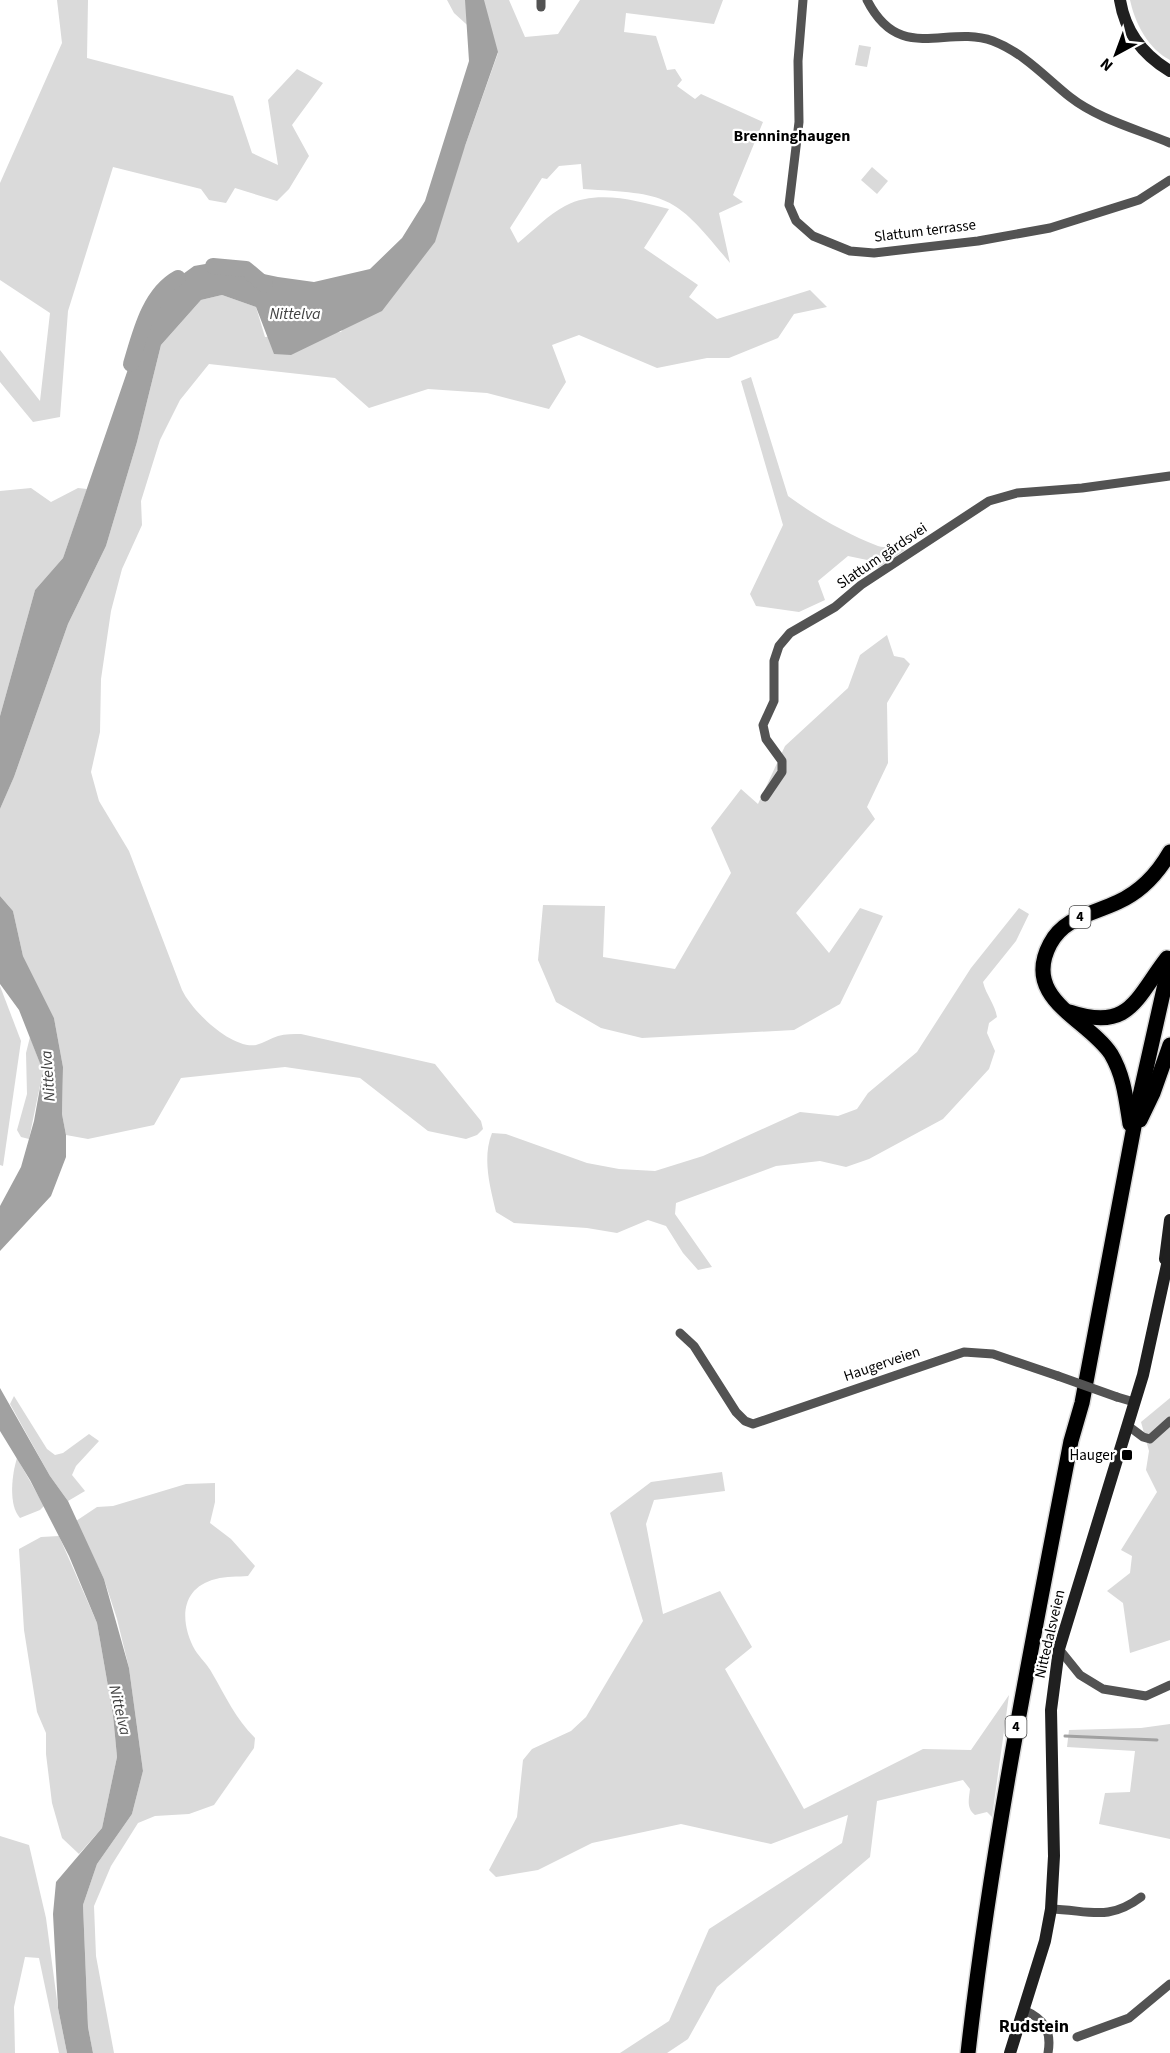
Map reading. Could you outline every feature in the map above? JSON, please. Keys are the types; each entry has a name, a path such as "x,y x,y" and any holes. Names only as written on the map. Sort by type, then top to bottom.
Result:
{"highway":[{"name":"4","path":"1132,1136 1125,1089 1117,1066 1098,1040 1051,996 1045,980 1044,961 1053,938 1072,921 1119,902 1137,891 1160,869 1170,852"},
{"path":"1064,1010 1093,1019 1110,1017 1123,1012 1144,994 1170,955"},
{"name":"4","path":"968,2053 983,1927 1006,1782 1069,1453 1082,1403 1132,1136 1170,962"},
{"name":"4","path":"1132,1136 1153,1093 1170,1045"},
{"name":"4","path":"976,2053 990,1928 1008,1816 1079,1442 1082,1403"}],"main road":[{"path":"1120,0 1125,20 1137,41 1152,58 1170,71"},
{"name":"Nittedalsveien","path":"1010,2053 1046,1941 1052,1909 1054,1856 1051,1710 1059,1649 1148,1357 1168,1257 1170,1220"}],"street":[{"name":"Slattum terrasse","path":"803,0 798,61 798,130 791,170 789,205 791,214 802,228 825,242 850,251 874,253 1012,236 1050,228 1139,200 1170,180"},
{"path":"867,0 878,17 899,34 930,40 991,40 1022,56 1086,107 1170,142"},
{"name":"Slattum gårdsvei","path":"765,797 782,772 782,761 766,739 763,725 774,701 774,661 779,646 790,633 835,607 911,551 946,531 989,501 1017,493 1082,488 1170,476"},
{"name":"Haugerveien","path":"680,1333 694,1346 736,1412 745,1421 753,1424 964,1352 993,1354 1134,1402"},
{"path":"1127,1425 1143,1437 1150,1439 1170,1421"},
{"path":"1059,1649 1080,1674 1103,1689 1146,1696 1170,1685"},
{"path":"1052,1909 1110,1914 1128,1907 1141,1898"},
{"path":"1077,2037 1129,2018 1170,1984"},
{"path":"1024,2010 1047,2026 1050,2035 1048,2053"}],"shaded area":[{"path":"57,0 88,0 87,58 233,96 252,153 278,165 268,100 297,69 323,83 292,125 309,156 289,189 277,201 235,188 226,203 209,200 201,189 113,167 68,311 60,417 33,422 0,382 0,350 40,401 50,313 0,280 0,183 62,43"},
{"path":"447,0 509,0 525,37 558,34 580,0 723,0 714,24 626,13 624,32 656,36 667,70 675,69 682,80 677,86 695,99 701,94 763,122 733,195 743,202 719,213 730,263 696,223 668,202 635,193 583,189 581,164 559,166 547,179 542,178 510,228 518,243 559,209 591,198 617,198 669,209 644,248 698,285 689,297 717,319 810,290 827,307 794,314 778,338 729,358 707,358 657,368 579,335 552,345 566,382 549,409 487,393 428,389 369,408 335,378 209,364 180,400 160,440 141,501 142,525 122,569 111,611 101,679 100,732 91,772 99,801 129,851 182,990 194,1008 213,1027 246,1045 256,1045 281,1035 301,1034 435,1064 481,1121 483,1129 477,1135 466,1139 428,1131 360,1078 285,1067 181,1078 154,1125 88,1139 66,1135 62,1114 63,1067 54,1018 23,956 13,911 0,896 0,809 14,777 68,624 106,546 137,442 161,345 201,300 222,295 256,307 265,337 341,332 465,146 498,53 454,13"},
{"path":"1130,0 1170,0 1170,60 1149,42 1135,18"},
{"path":"859,45 871,47 867,67 855,65"},
{"path":"872,167 888,181 877,194 861,180"},
{"path":"751,377 788,496 855,536 878,546 905,550 878,568 872,561 848,556 818,581 825,600 799,612 756,606 750,594 783,525 741,381"},
{"path":"31,488 51,502 78,488 87,489 63,558 35,590 0,716 0,491"},
{"path":"887,635 894,656 904,658 910,664 887,703 888,763 867,807 875,819 796,913 829,953 860,908 883,916 840,1004 794,1030 642,1038 601,1028 556,1002 538,960 543,905 605,906 603,957 675,969 731,873 711,828 741,789 758,804 785,746 848,688 860,655"},
{"path":"1019,908 1029,914 1016,941 983,982 997,1017 989,1023 987,1033 995,1051 989,1069 943,1119 869,1159 846,1167 820,1161 776,1166 676,1203 675,1214 712,1267 698,1270 683,1253 666,1226 648,1220 617,1233 587,1228 514,1223 496,1212 487,1162 492,1133 506,1134 587,1163 619,1169 655,1171 703,1156 800,1112 838,1116 857,1109 868,1093 917,1052 971,968"},
{"path":"0,986 21,1041 3,1166 0,1165"},
{"path":"30,1037 43,1071 29,1139 21,1137 17,1130 27,1094 26,1053"},
{"path":"14,1396 47,1449 55,1455 63,1453 89,1434 99,1441 76,1466 72,1475 85,1491 68,1501 50,1476 10,1404"},
{"path":"1170,1398 1170,1640 1130,1653 1123,1603 1107,1591 1130,1573 1132,1556 1121,1550 1157,1492 1146,1470 1149,1451 1141,1422"},
{"path":"17,1458 44,1506 20,1518 12,1498"},
{"path":"722,1472 725,1491 654,1500 646,1524 663,1614 720,1591 752,1647 725,1669 804,1809 923,1749 971,1750 1009,1695 992,1817 987,1812 975,1815 972,1812 969,1803 970,1789 963,1780 877,1801 870,1857 717,1987 688,2039 667,2053 620,2053 669,2021 709,1929 842,1843 848,1815 771,1844 681,1824 592,1843 538,1870 496,1877 489,1870 517,1817 523,1760 532,1749 571,1731 586,1717 643,1621 610,1513 651,1482"},
{"path":"215,1483 215,1502 210,1523 231,1539 255,1566 248,1576 216,1579 195,1590 189,1598 185,1618 195,1650 210,1670 236,1715 255,1738 254,1748 214,1805 189,1814 155,1816 138,1823 111,1866 94,1906 96,1956 114,2053 93,2053 88,2027 83,1905 97,1864 132,1814 143,1771 129,1668 117,1619 104,1579 76,1521 97,1507 113,1506 186,1484"},
{"path":"59,1536 97,1623 113,1715 117,1757 102,1828 79,1854 62,1838 52,1803 46,1733 37,1712 24,1630 19,1549 41,1537"},
{"path":"1170,1724 1170,1839 1099,1824 1105,1793 1130,1792 1135,1751 1067,1747 1069,1730 1141,1728"},
{"path":"0,1836 29,1845 46,1918 58,2008 67,2053 59,2053 39,1958 25,1957 14,2007 15,2053 0,2053"}],"water":[{"name":"Nittelva","path":"465,0 484,0 498,52 435,242 382,311 291,355 274,354 256,307 222,295 201,300 161,345 137,442 106,546 68,624 14,777 0,809 0,716 35,590 63,558 147,314 172,282 194,266 211,263 314,282 370,269 402,238 425,201 469,61"},
{"name":"Nittelva","path":"0,896 13,911 23,956 54,1018 63,1067 62,1114 66,1135 66,1157 51,1196 0,1251 0,1206 21,1167 34,1121 43,1071 19,1010 0,984"},
{"name":"Nittelva","path":"0,1388 50,1476 68,1501 104,1579 129,1668 143,1771 132,1814 97,1864 83,1905 88,2027 93,2053 67,2053 58,2008 53,1914 56,1882 102,1828 117,1757 113,1715 97,1623 69,1556 30,1480 0,1431"}],"waterway":[{"name":"Nittelva","path":"213,266 246,269 265,285"},
{"name":"Nittelva","path":"131,364 142,328 153,304 168,285 178,278"},
{"path":"1065,1736 1157,1740"}],"place":[{"name":"Hauger","path":"1127,1455"}],"district":[{"name":"Brenninghaugen","path":"792,136"},
{"name":"Rudstein","path":"1034,2026"}]}
